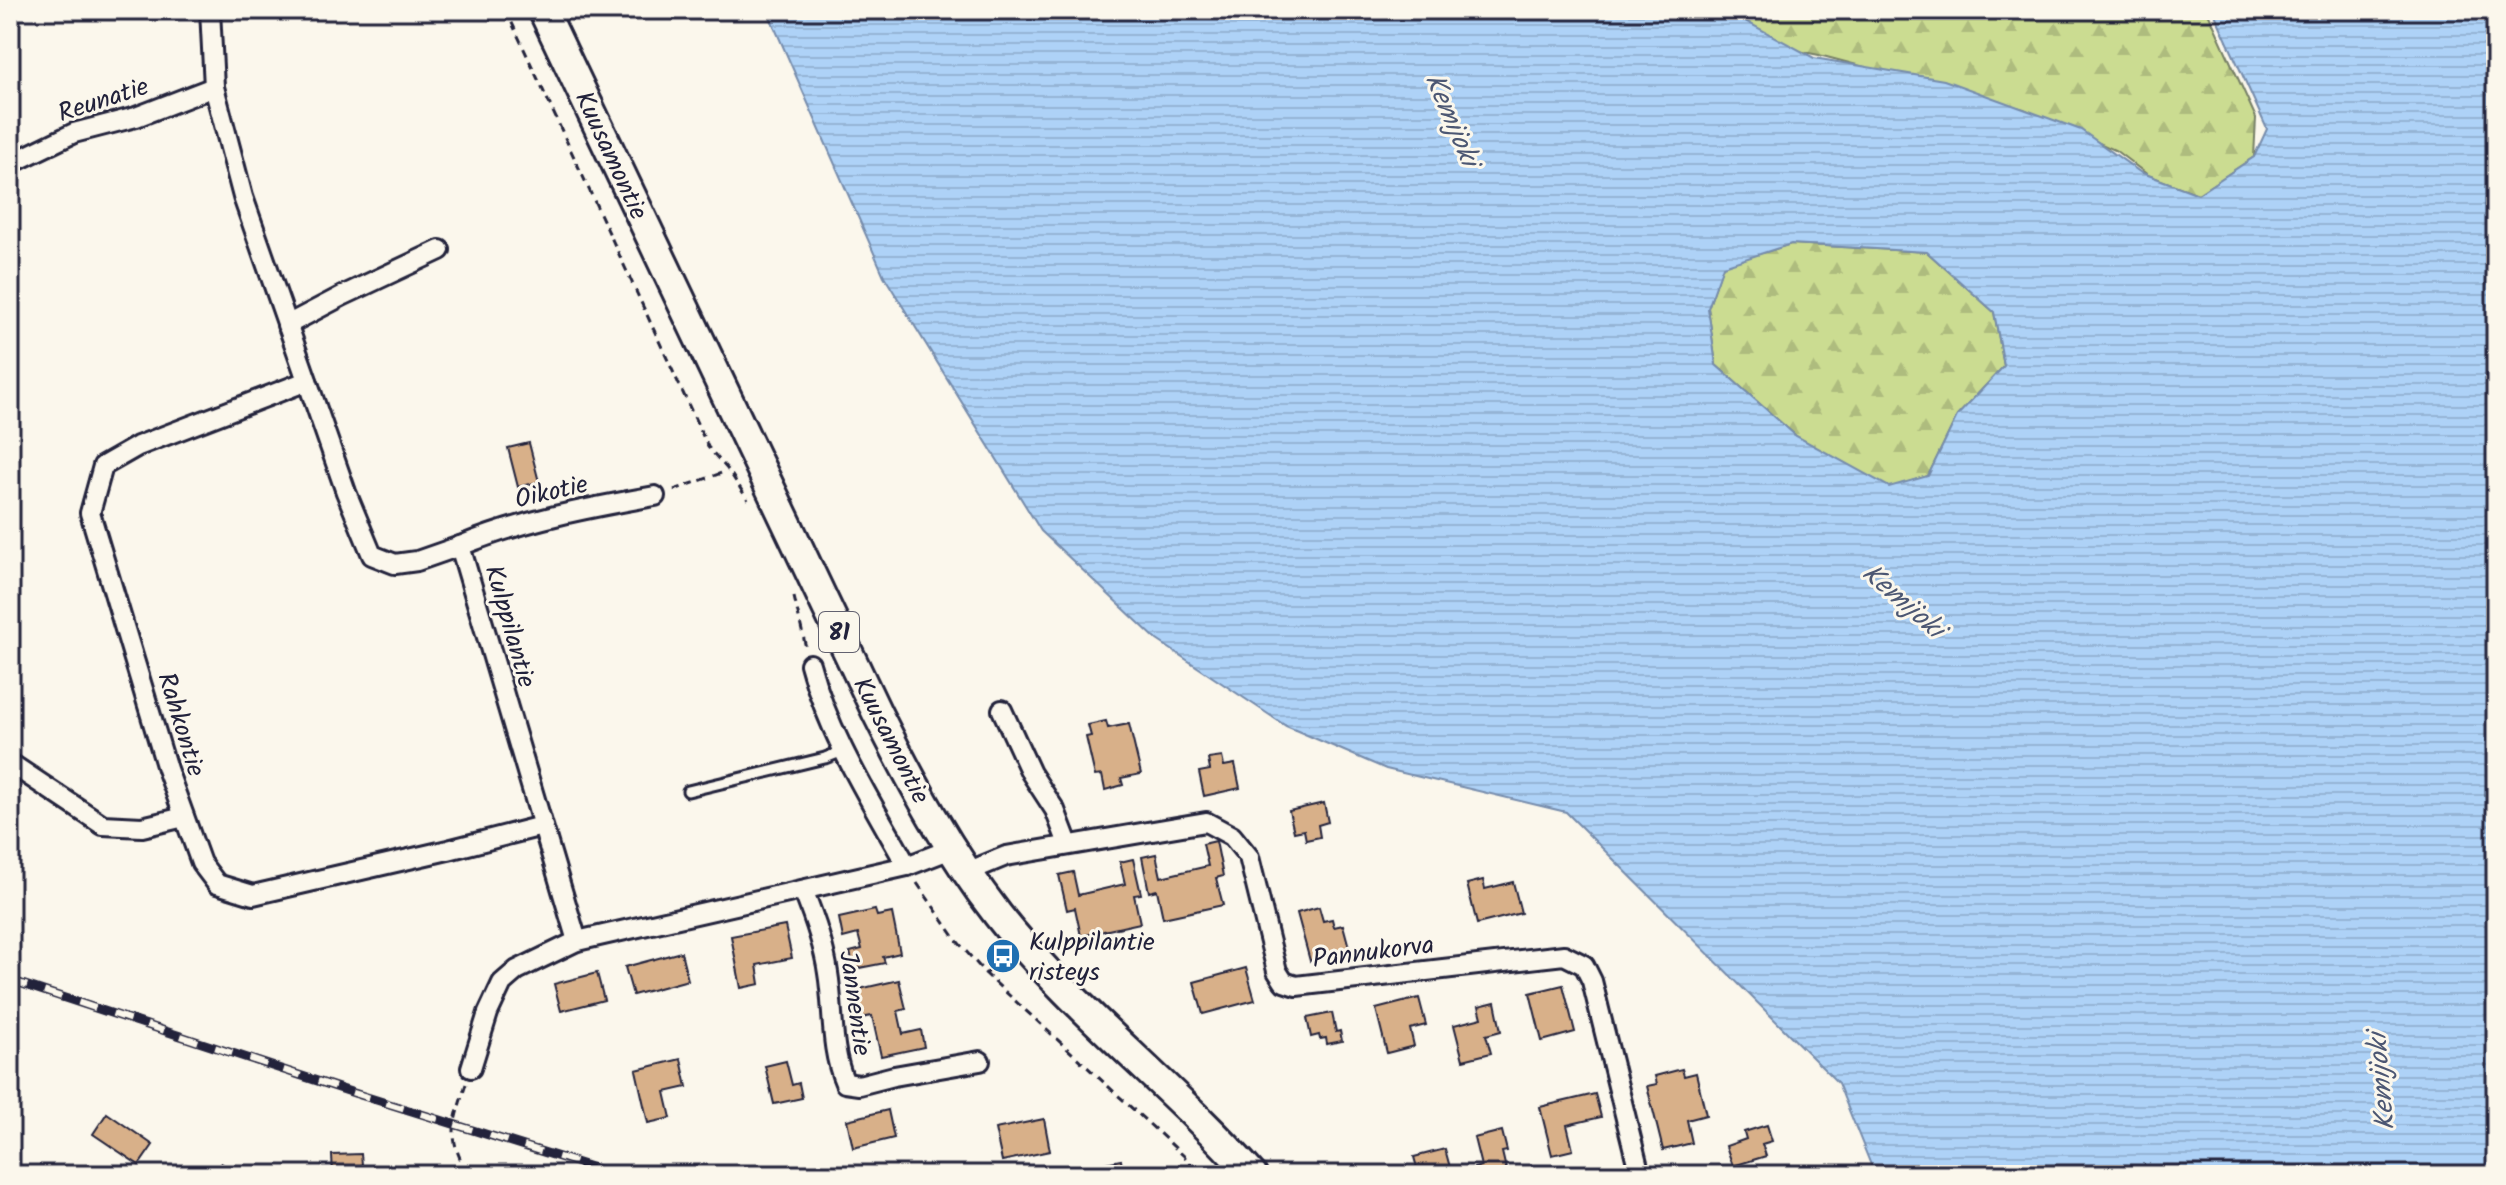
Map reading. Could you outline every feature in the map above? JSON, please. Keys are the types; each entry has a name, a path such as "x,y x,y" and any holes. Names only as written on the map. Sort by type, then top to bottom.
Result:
{"main road":[{"name":"Kuusamontie","path":"531,14 913,785 959,860 1000,917 1056,979 1211,1129 1252,1175"}],"street":[{"name":"Kulppilantie","path":"210,10 214,87 243,197 372,555 395,564 417,561 460,546 577,941"},
{"name":"Reunatie","path":"10,164 74,133 136,117 214,87"},
{"path":"287,325 440,250"},
{"name":"Rahkontie","path":"307,381 138,446 103,466 90,513 167,769 201,863 217,884 253,895 542,826"},
{"name":"Oikotie","path":"460,546 505,528 579,509 655,496"},
{"path":"810,664 820,702 907,866"},
{"path":"1002,710 1031,773 1055,810 1068,844"},
{"path":"10,763 103,825 142,827 184,817"},
{"name":"Pannukorva","path":"959,860 1006,856 1206,822 1232,836 1249,857 1277,971 1284,982 1296,986 1564,955 1584,965 1592,981 1640,1175"},
{"path":"471,1068 488,1013 502,983 517,970 577,941 907,866 959,860"},
{"name":"Jannentie","path":"803,890 819,928 828,973 838,1066 845,1083 859,1085 980,1061"}],"lane":[{"path":"688,791 825,758 844,750"}],"path":[{"path":"506,10 708,447 729,471 753,508"},
{"path":"511,21 531,14"},
{"path":"665,352 675,347"},
{"path":"655,496 729,471"},
{"path":"794,596 810,664"},
{"path":"907,866 958,942 986,974 1184,1156 1200,1175"},
{"path":"986,974 1003,956"},
{"path":"469,1175 454,1144 454,1123 471,1068"}],"green space":[{"path":"1706,10 2207,10 2256,118 2254,157 2198,194 2148,175 2115,150 2024,109 1819,55 1753,42"},
{"path":"1791,244 1927,252 1994,312 2004,366 1957,416 1928,476 1889,488 1796,436 1716,365 1708,308 1723,265"}],"water":[{"name":"Kemijoki","path":"767,10 1725,10 1814,58 1944,80 2081,130 2140,172 2198,194 2254,157 2267,129 2213,10 2496,10 2496,1175 1875,1175 1838,1083 1566,812 1386,769 1286,726 1157,640 1041,531 884,276","holes":["1791,244 1927,252 1994,312 2004,366 1957,416 1928,476 1889,487 1796,436 1716,365 1708,308 1723,266"]}],"building":[{"path":"529,443 539,482 518,487 508,448"},
{"path":"1106,721 1108,728 1129,724 1141,774 1121,778 1123,785 1105,790 1102,775 1095,776 1086,737 1091,736 1088,725"},
{"path":"1222,757 1224,766 1235,764 1240,788 1204,796 1199,772 1210,770 1208,759"},
{"path":"1324,803 1328,822 1318,825 1320,837 1306,840 1304,830 1294,832 1289,811"},
{"path":"1216,841 1223,876 1216,878 1223,905 1163,918 1157,890 1149,892 1142,857 1156,854 1161,877 1208,866 1203,844"},
{"path":"1133,859 1141,894 1134,895 1140,923 1081,936 1075,908 1067,910 1059,875 1073,872 1078,895 1125,884 1120,862"},
{"path":"1483,880 1485,889 1513,882 1521,913 1477,924 1467,884"},
{"path":"1319,907 1323,921 1332,919 1334,927 1343,925 1350,951 1310,961 1297,913"},
{"path":"875,910 877,916 892,913 900,953 883,957 885,963 854,969 850,952 862,949 858,934 843,938 839,918"},
{"path":"785,926 792,958 757,965 760,984 741,988 731,936"},
{"path":"681,952 688,980 633,995 625,967"},
{"path":"1246,968 1255,1000 1203,1014 1194,982"},
{"path":"597,973 604,1000 561,1011 554,984"},
{"path":"899,980 906,1009 898,1011 903,1034 921,1030 924,1047 881,1056 872,1016 861,1018 855,990"},
{"path":"1563,985 1575,1032 1542,1041 1530,993"},
{"path":"1419,998 1426,1025 1410,1029 1414,1046 1387,1053 1376,1009"},
{"path":"1495,1002 1501,1031 1486,1035 1491,1053 1463,1060 1454,1025 1482,1018 1479,1006"},
{"path":"1332,1013 1336,1032 1340,1031 1342,1041 1327,1044 1326,1038 1320,1039 1319,1035 1311,1037 1307,1018"},
{"path":"681,1059 687,1087 665,1092 671,1118 648,1123 636,1070"},
{"path":"786,1061 792,1085 799,1083 802,1098 774,1104 765,1066"},
{"path":"1682,1069 1684,1076 1696,1073 1706,1115 1687,1120 1692,1143 1663,1150 1647,1086 1657,1084 1655,1076"},
{"path":"1595,1094 1601,1117 1567,1125 1573,1150 1552,1155 1540,1107"},
{"path":"888,1110 894,1138 853,1148 847,1120"},
{"path":"107,1113 153,1145 139,1165 93,1134"},
{"path":"1044,1119 1050,1151 1002,1161 995,1129"},
{"path":"1767,1125 1772,1141 1762,1144 1766,1156 1733,1166 1726,1146 1746,1139 1744,1132"},
{"path":"1502,1131 1507,1151 1502,1152 1506,1169 1498,1172 1499,1175 1476,1175 1474,1168 1481,1166 1474,1138"},
{"path":"1445,1149 1452,1175 1419,1175 1414,1157"},
{"path":"361,1154 363,1175 333,1175 332,1155"},
{"path":"1121,1160 1123,1175 1097,1175 1095,1165"},
{"path":"221,1163 240,1175 214,1175"}],"railway":[{"path":"10,980 617,1175"}],"place":[{"name":"Kulppilantie risteys","path":"1003,956"}]}
